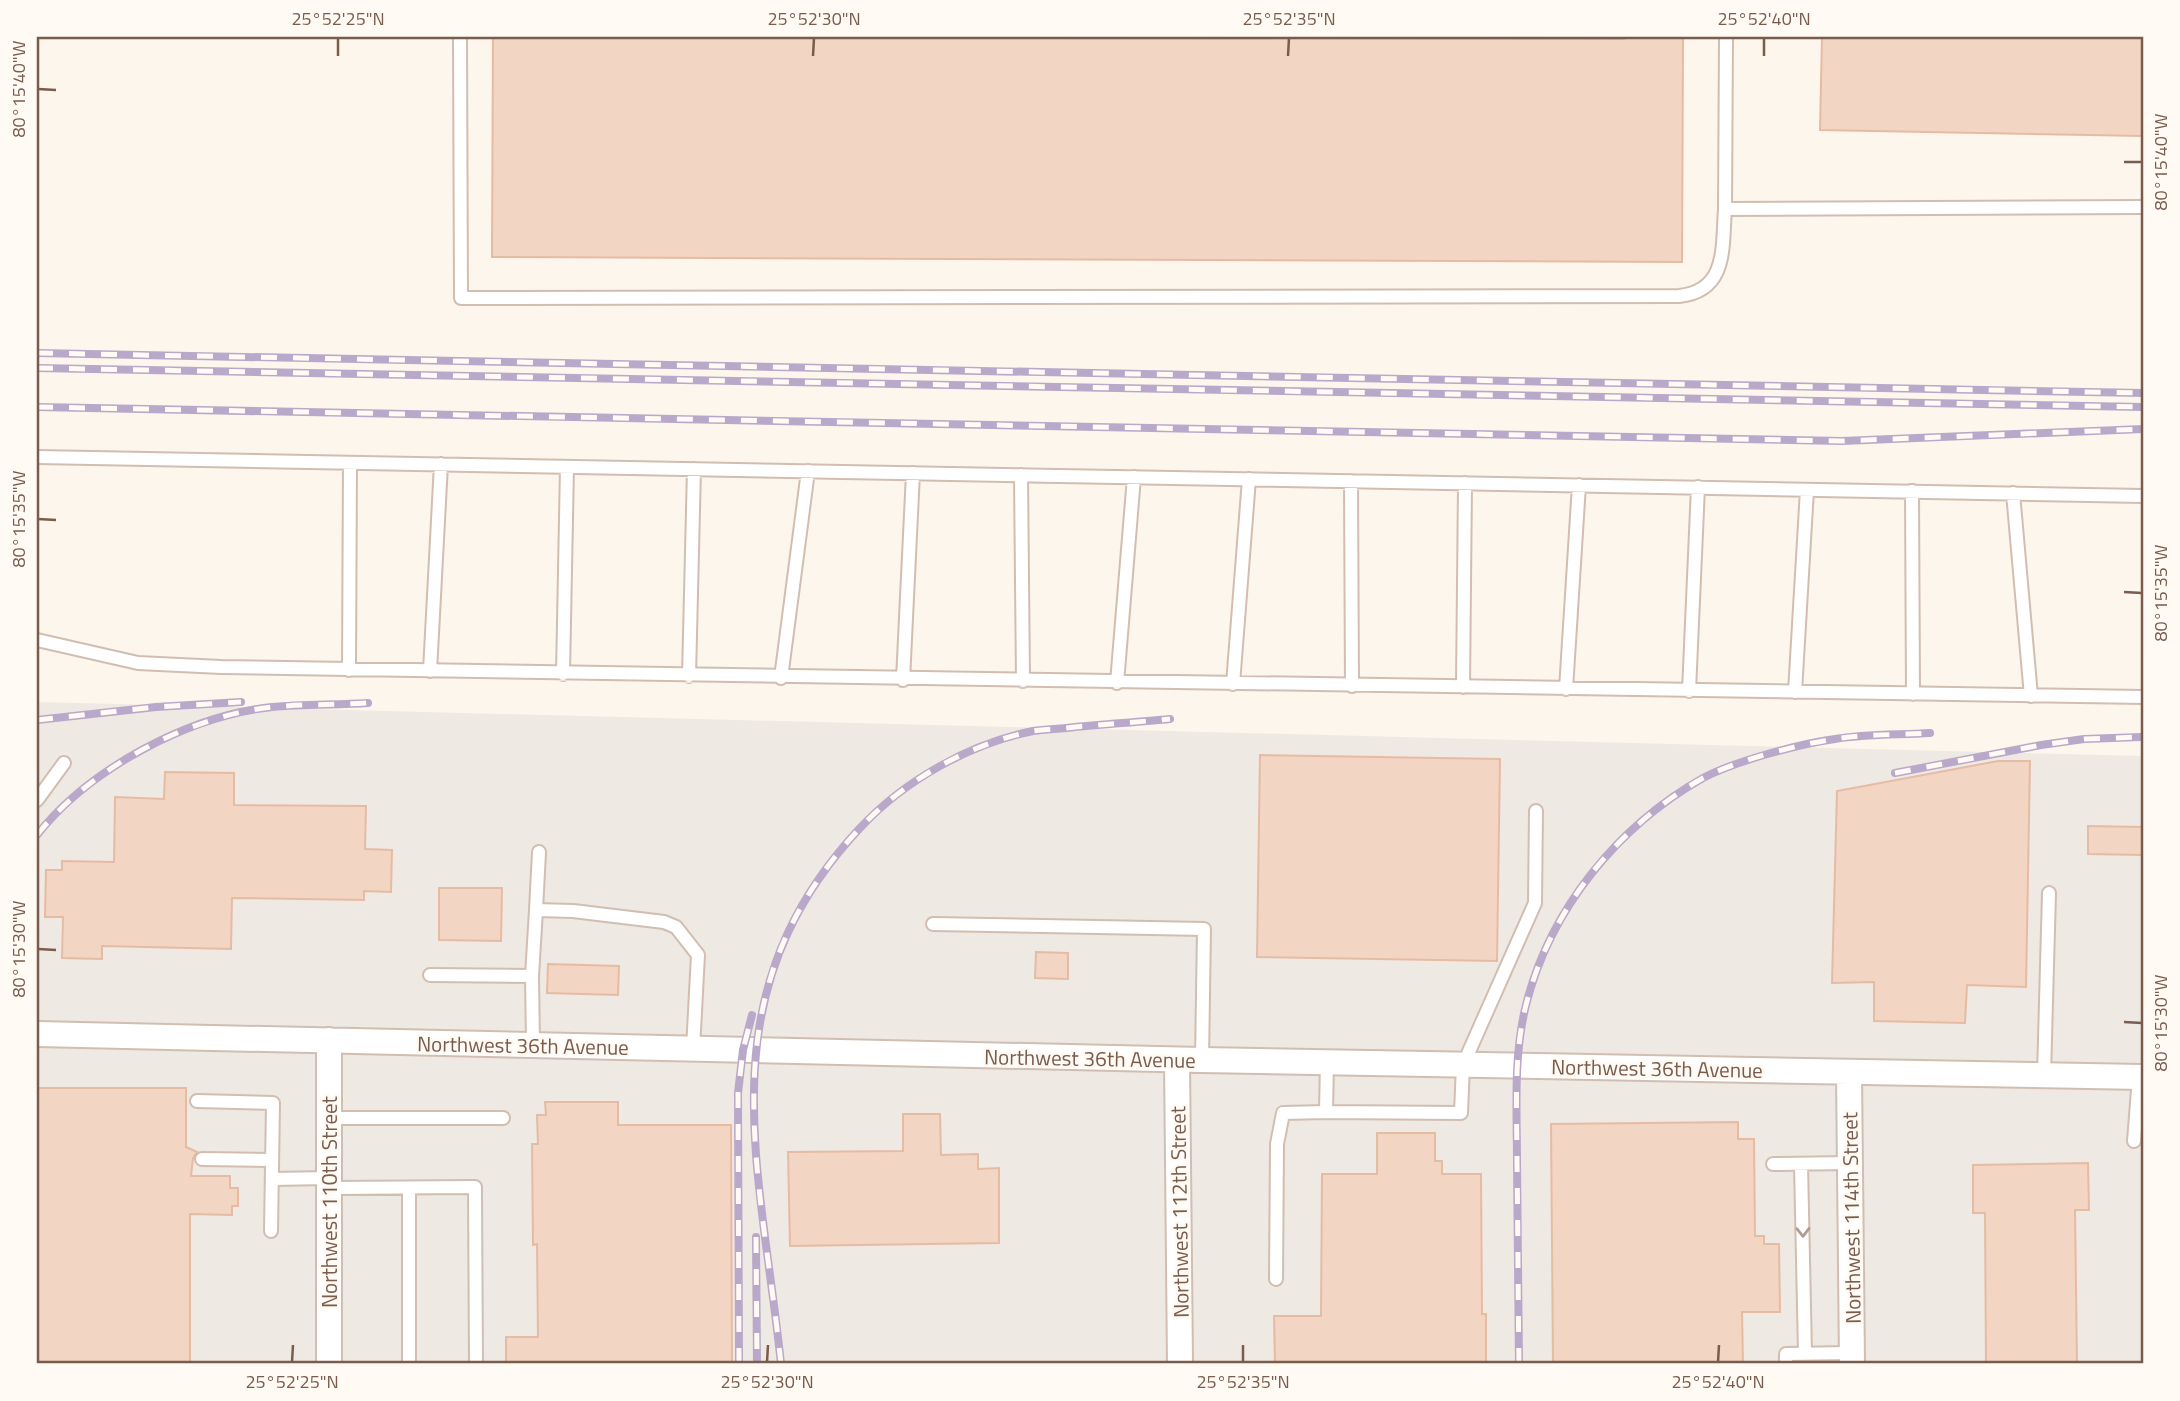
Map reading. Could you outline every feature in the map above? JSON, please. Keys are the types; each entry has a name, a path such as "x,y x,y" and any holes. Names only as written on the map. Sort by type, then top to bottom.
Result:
{"street":[{"name":"Northwest 36th Avenue","path":"37,1034 1327,1063 2141,1077"},
{"name":"Northwest 110th Street","path":"329,1040 329,1364"},
{"name":"Northwest 112th Street","path":"1180,1364 1190,1060"},
{"name":"Northwest 114th Street","path":"1849,1072 1852,1359"}],"lane":[{"path":"460,37 461,298 1691,295 1712,282 1721,260 1725,209 1726,37"},
{"path":"1725,209 2143,207"},
{"path":"37,457 2143,496"},
{"path":"349,670 350,463"},
{"path":"430,671 441,464"},
{"path":"563,674 567,467"},
{"path":"689,676 694,469"},
{"path":"781,678 808,471"},
{"path":"903,680 913,473"},
{"path":"1021,475 1023,681"},
{"path":"1117,683 1134,477"},
{"path":"1233,684 1249,479"},
{"path":"1351,481 1352,686"},
{"path":"1463,688 1465,483"},
{"path":"1566,689 1579,485"},
{"path":"1689,691 1698,487"},
{"path":"1795,692 1807,489"},
{"path":"1912,491 1913,694"},
{"path":"2014,493 2031,696"},
{"path":"37,640 138,663 221,667 2031,696 2143,697 2143,691"},
{"path":"37,800 64,763"},
{"path":"1276,1279 1278,1144 1283,1113 1461,1113 1463,1065 1535,903 1536,811"},
{"path":"533,1045 532,976 539,852"},
{"path":"2044,1075 2049,892"},
{"path":"536,910 573,911 651,920 676,927 698,955 693,1049"},
{"path":"933,925 1204,929 1190,1060"},
{"path":"430,975 532,976"},
{"path":"1326,1112 1327,1063"},
{"path":"2134,1141 2141,1077"},
{"path":"197,1101 273,1103 271,1231"},
{"path":"329,1118 503,1118"},
{"path":"202,1159 272,1160"},
{"path":"1773,1164 1850,1163"},
{"path":"1801,1164 1805,1354"},
{"path":"272,1178 409,1188 475,1188 476,1364"},
{"path":"409,1188 409,1364"},
{"path":"1786,1364 1786,1354 1852,1359"}],"shaded area":[{"path":"37,702 2143,756 2143,1364 37,1364"}],"building":[{"path":"493,37 1683,37 1682,262 492,257"},
{"path":"1822,37 2143,37 2143,136 1820,130"},
{"path":"1260,755 1500,759 1497,961 1257,957"},
{"path":"1998,761 2030,761 2026,987 1967,985 1965,1023 1874,1021 1874,982 1832,983 1837,791"},
{"path":"165,772 234,773 234,805 366,806 365,849 392,850 391,892 364,891 364,900 232,898 231,949 102,946 102,959 62,958 63,917 45,917 46,870 62,870 62,861 114,862 115,797 164,799"},
{"path":"2088,826 2143,827 2143,855 2088,854"},
{"path":"439,888 502,888 501,941 439,940"},
{"path":"1036,952 1068,953 1068,979 1035,978"},
{"path":"548,964 619,966 618,995 547,993"},
{"path":"37,1088 186,1088 186,1147 197,1152 193,1158 191,1176 230,1176 230,1188 238,1188 238,1206 232,1206 232,1215 190,1214 190,1364 37,1364"},
{"path":"545,1102 618,1102 618,1125 731,1125 732,1364 506,1364 506,1337 538,1337 537,1244 533,1245 532,1144 538,1144 537,1115 546,1115"},
{"path":"903,1114 940,1114 941,1155 978,1154 978,1169 999,1168 999,1243 790,1246 788,1152 903,1151"},
{"path":"1738,1122 1738,1139 1754,1139 1755,1236 1764,1236 1764,1244 1779,1244 1780,1312 1742,1312 1743,1364 1553,1364 1551,1124"},
{"path":"1377,1133 1435,1133 1435,1161 1442,1161 1442,1174 1481,1174 1482,1314 1486,1314 1486,1364 1275,1364 1274,1316 1321,1316 1322,1174 1377,1174"},
{"path":"2088,1163 2089,1210 2075,1210 2077,1364 1986,1364 1985,1213 1973,1213 1973,1165"}],"railway":[{"path":"37,353 2143,393"},
{"path":"37,368 2143,407"},
{"path":"37,407 1842,441 2143,429"},
{"path":"37,720 156,707 241,702"},
{"path":"37,835 84,788 112,768 174,734 240,712 296,705 368,703"},
{"path":"781,1364 756,1150 754,1083 761,1018 779,954 811,891 860,828 897,794 939,766 985,745 1033,731 1170,719"},
{"path":"1519,1364 1516,1104 1519,1044 1526,1005 1537,970 1570,904 1616,846 1643,820 1703,778 1732,765 1820,741 1859,736 1930,733"},
{"path":"1895,773 2041,745 2084,739 2141,737"},
{"path":"739,1364 738,1093 743,1050 752,1015"},
{"path":"756,1237 757,1364"}]}
